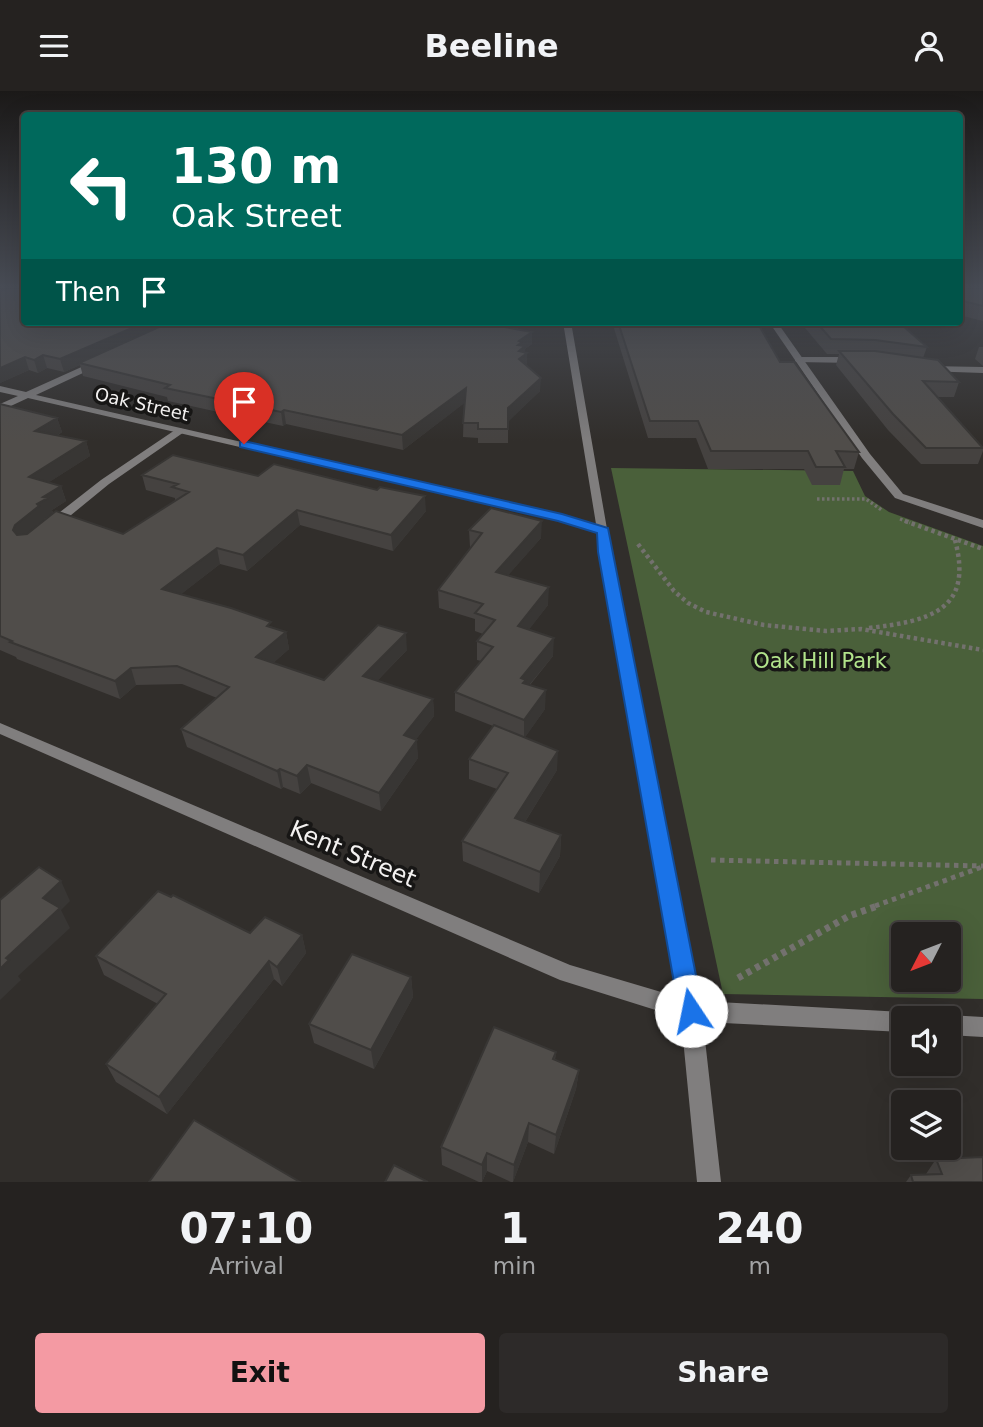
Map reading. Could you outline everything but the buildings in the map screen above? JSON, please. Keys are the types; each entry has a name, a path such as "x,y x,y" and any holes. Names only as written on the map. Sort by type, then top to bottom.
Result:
{"street":[{"path":"570,339 607,565 691,1011 709,1182"},
{"path":"785,339 866,456 899,496 983,524"},
{"path":"0,408 112,357"},
{"path":"800,360 871,360"},
{"path":"916,367 983,370"},
{"name":"Oak Street","path":"0,389 562,518 603,530"},
{"path":"37,537 106,482 182,430"},
{"name":"Kent Street","path":"0,728 567,973 691,1011 891,1021"},
{"path":"961,1026 983,1027"}],"path":[{"path":"955,540 966,550"},
{"path":"638,544 674,591 688,603 731,618 793,628 861,629 943,616"},
{"path":"861,629 983,650"},
{"path":"711,860 983,867"},
{"path":"738,978 849,916 983,867"}],"green space":[{"name":"Oak Hill Park","path":"611,468 853,471 865,496 889,512 983,546 983,999 723,994"}],"route":[{"path":"244,444 562,518 603,530 691,1011"}]}
